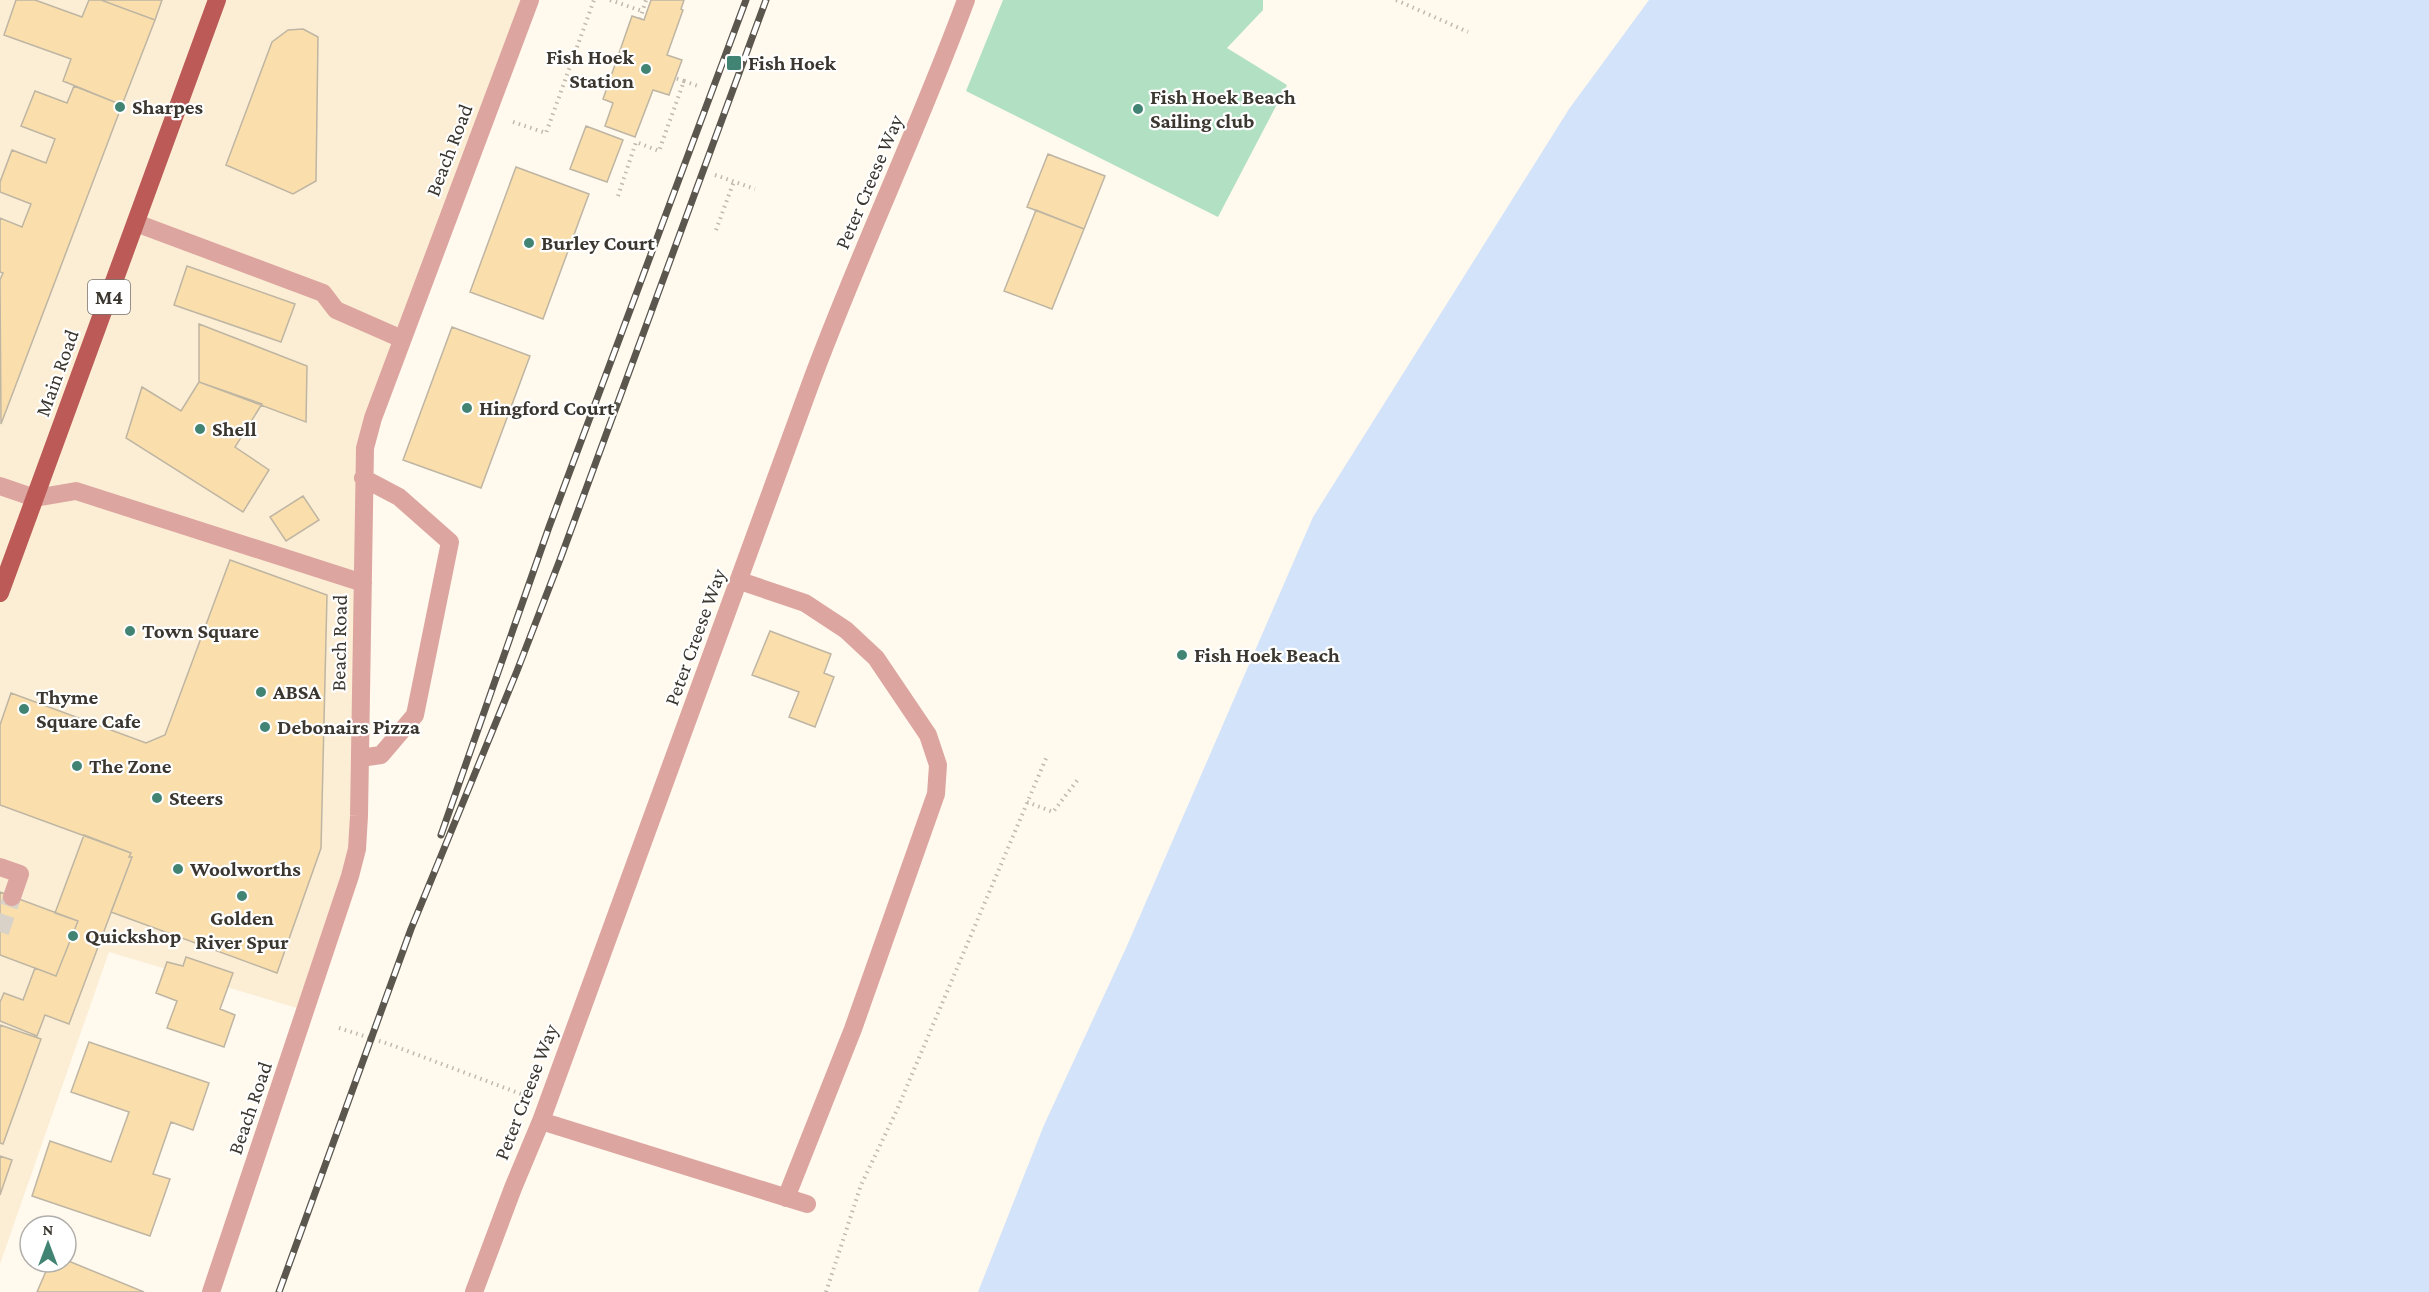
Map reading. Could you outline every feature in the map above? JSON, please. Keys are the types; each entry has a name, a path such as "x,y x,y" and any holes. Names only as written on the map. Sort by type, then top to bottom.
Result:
{"main road":[{"name":"Main Road","path":"0,593 217,0"}],"street":[{"name":"Beach Road","path":"211,1292 350,876 357,849 365,448 373,418 402,339 530,0"},
{"name":"Peter Creese Way","path":"474,1292 544,1113 815,372 938,76 966,0"},
{"path":"136,224 323,293 336,310 402,339"},
{"path":"360,758 381,755 415,716 450,542 399,497 363,478"},
{"path":"0,486 35,498 76,491 363,584"},
{"path":"740,581 805,603 846,630 876,658 928,735 938,765 936,794 854,1029 786,1198"},
{"path":"0,867 20,874 12,897"},
{"path":"544,1113 807,1204"}],"path":[{"path":"509,121 546,133 594,0"},
{"path":"610,0 642,11"},
{"path":"640,19 646,0"},
{"path":"1396,0 1468,32"},
{"path":"675,78 698,86"},
{"path":"618,196 636,142 659,151 684,81"},
{"path":"715,175 755,189"},
{"path":"716,230 734,181"},
{"path":"826,1292 861,1185 896,1112 1047,756"},
{"path":"1028,802 1053,812 1079,778"},
{"path":"339,1028 389,1044 544,1113"}],"shaded area":[{"path":"0,0 530,0 373,418 359,816 307,1011 109,952 0,1264"}],"green space":[{"name":"Fish Hoek Beach Sailing club","path":"1003,0 1263,0 1263,10 1227,48 1287,85 1218,217 966,91"}],"water":[{"path":"1649,0 2429,0 2429,1292 978,1292 1044,1125 1126,948 1313,517 1569,109"}],"building":[{"path":"16,0 35,0 82,17 89,0 101,0 155,20 122,105 63,81 71,59 4,35"},
{"path":"101,0 162,0 155,20"},
{"name":"Fish Hoek Station","path":"651,0 684,0 681,9 683,10 667,55 682,60 669,95 653,90 635,137 605,126 613,103 603,99 632,16 644,20"},
{"path":"303,29 318,37 316,181 293,194 226,165 272,42 288,30"},
{"path":"74,86 122,105 1,424 0,280 3,273 0,272 0,218 22,227 31,204 0,192 0,182 12,150 46,163 55,139 21,126 35,91 67,103"},
{"path":"586,126 623,140 607,182 570,169"},
{"path":"1048,154 1105,176 1084,229 1027,207"},
{"name":"Burley Court","path":"516,167 589,194 543,319 470,292"},
{"path":"1036,210 1084,229 1052,309 1004,291"},
{"path":"187,266 295,304 281,342 174,305"},
{"path":"199,324 307,366 306,422 199,382"},
{"name":"Hingford Court","path":"452,327 530,356 481,488 403,460"},
{"path":"199,382 262,404 235,447 269,470 243,512 126,438 142,387 181,411"},
{"path":"303,496 319,520 286,541 270,517"},
{"path":"230,560 327,595 321,848 277,973 111,912 132,857 129,857 131,853 0,805 0,725 11,693 146,743 165,735"},
{"path":"770,631 831,654 824,673 834,677 815,727 789,717 799,692 752,675"},
{"path":"84,835 131,853 129,857 132,857 69,1024 45,1015 37,1036 0,1021 0,1002 4,993 23,1000 35,968 56,976 78,921 55,913"},
{"path":"0,892 78,921 56,976 0,955"},
{"path":"186,957 233,973 220,1009 235,1015 224,1047 167,1028 177,1001 156,993 167,962 183,966"},
{"path":"0,1025 41,1039 3,1144 0,1143"},
{"path":"89,1042 209,1083 193,1130 171,1122 153,1174 170,1179 150,1236 32,1196 50,1141 111,1162 129,1112 71,1092"},
{"path":"0,1156 12,1160 0,1195"},
{"path":"78,1265 144,1292 37,1292 45,1274 78,1274"}],"tunnel":[{"path":"0,932 12,897"}],"railway":[{"path":"441,835 549,527 746,0"},
{"path":"279,1292 411,929 517,671 561,557 766,0"}],"place":[{"name":"Fish Hoek","path":"734,63"},
{"name":"Fish Hoek Station","path":"646,69"},
{"name":"Sharpes","path":"120,107"},
{"name":"Fish Hoek Beach Sailing club","path":"1138,109"},
{"name":"Burley Court","path":"529,243"},
{"name":"Hingford Court","path":"467,408"},
{"name":"Shell","path":"200,429"},
{"name":"Town Square","path":"130,631"},
{"name":"Fish Hoek Beach","path":"1182,655"},
{"name":"ABSA","path":"261,692"},
{"name":"Thyme Square Cafe","path":"24,709"},
{"name":"Debonairs Pizza","path":"265,727"},
{"name":"The Zone","path":"77,766"},
{"name":"Steers","path":"157,798"},
{"name":"Woolworths","path":"178,869"},
{"name":"Golden River Spur","path":"242,896"},
{"name":"Quickshop","path":"73,936"}]}
